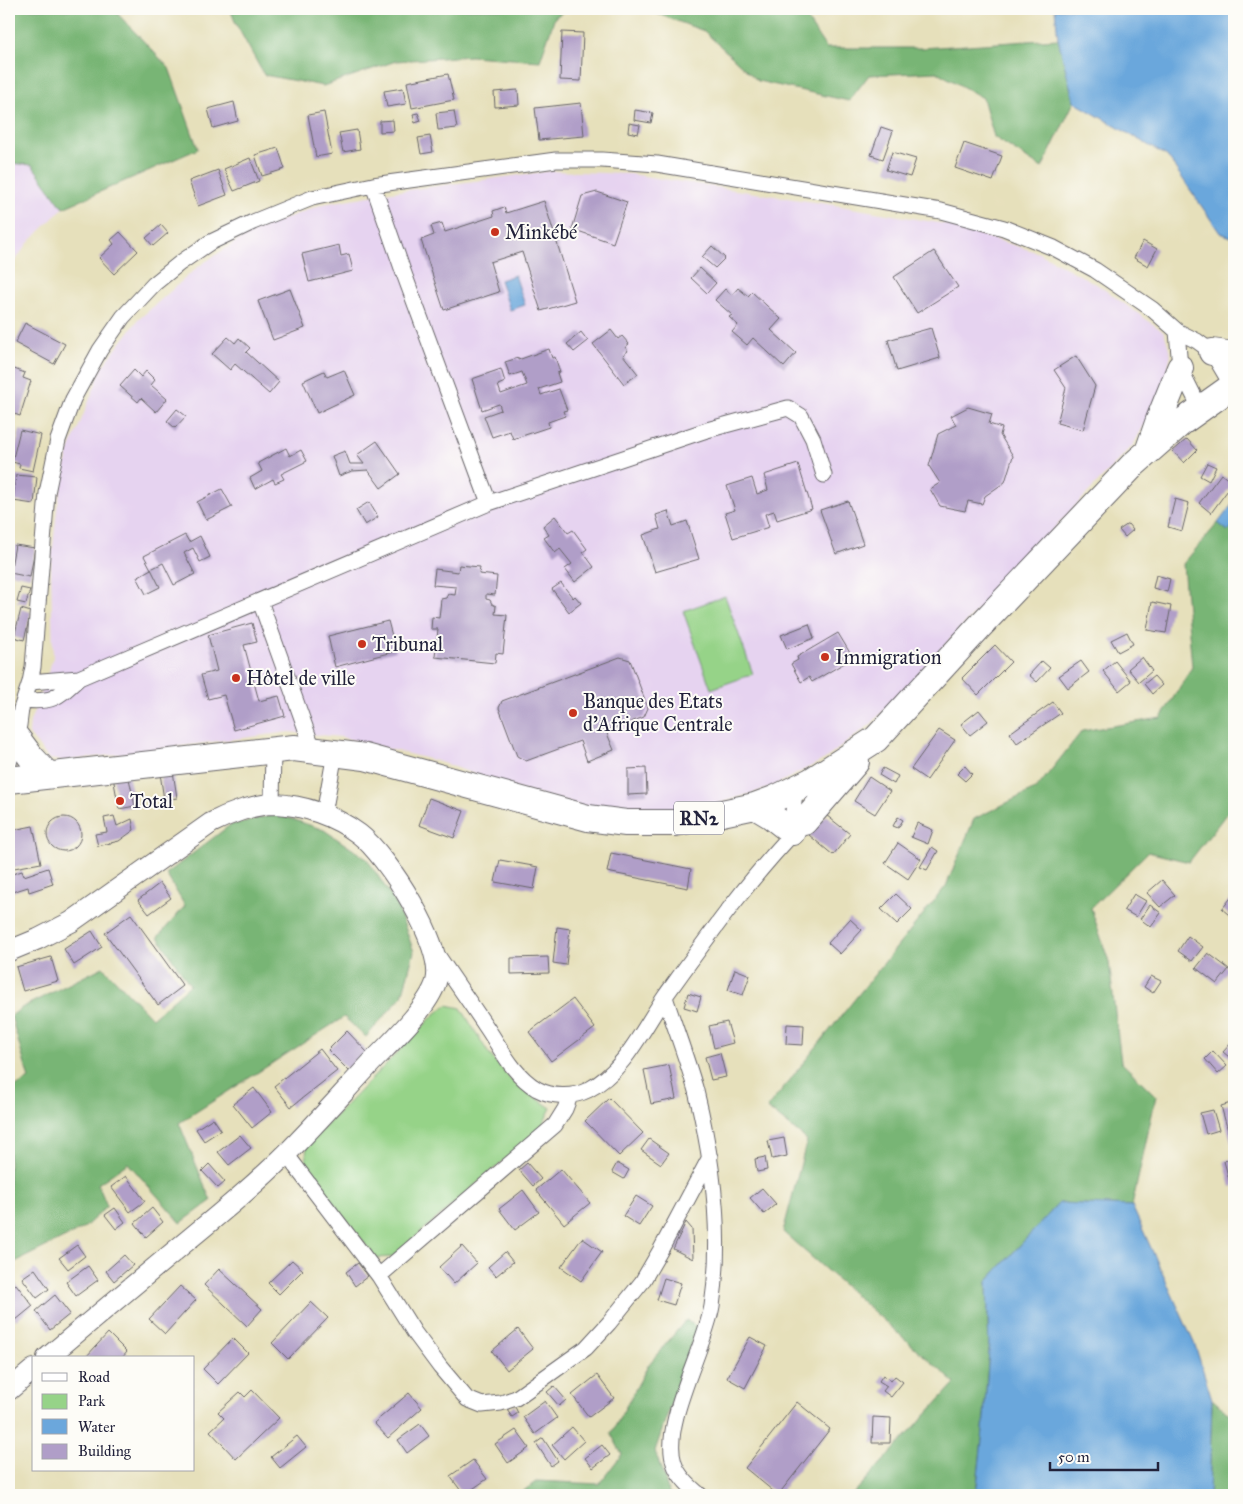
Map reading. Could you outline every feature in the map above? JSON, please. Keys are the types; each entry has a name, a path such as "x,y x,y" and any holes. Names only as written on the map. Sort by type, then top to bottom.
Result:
{"highway":[{"path":"1149,451 1180,368"},
{"name":"RN2","path":"9,780 294,748 365,757 588,818 626,823 675,823 755,806 803,786 876,739 1133,465 1200,408 1233,385"},
{"path":"17,716 31,757 48,775"},
{"path":"755,806 796,830 876,739"}],"street":[{"path":"9,763 17,716 30,682 39,608 47,493 58,440 73,400 100,350 123,317 154,284 208,243 312,198 374,185 556,160 602,160 657,164 941,211 1004,228 1054,248 1095,270 1152,309 1177,330 1223,354 1233,385"},
{"path":"374,185 403,271 489,503"},
{"path":"1177,330 1180,368 1200,408"},
{"path":"30,682 79,678 489,503 706,430 788,408 801,416 813,439 824,475"},
{"path":"260,601 324,751 324,814"},
{"path":"17,716 39,702 58,697 79,678"},
{"path":"272,804 273,750"},
{"path":"434,951 486,1026 506,1060 524,1080 538,1089 553,1095 570,1096 587,1091 608,1076 629,1052 730,907 796,830 811,799 803,786"},
{"path":"9,951 71,922 211,823 236,812 272,804 324,814 361,836 382,857 413,906 425,927 434,951 437,966 437,980 424,1004 412,1019 286,1154 240,1197 49,1356"},
{"path":"666,997 695,1088 710,1157 716,1236 712,1307 694,1366 678,1408 673,1431 672,1448 674,1464 688,1484 700,1495"},
{"path":"379,1276 550,1130 566,1109 570,1096"},
{"path":"286,1154 379,1276 414,1332 466,1399 482,1405 501,1403 516,1398 586,1348 609,1323 642,1282 710,1157"},
{"path":"9,1390 32,1371"}],"shaded area":[{"path":"9,163 32,165 63,208 28,243 9,269"},
{"path":"550,171 630,174 840,206 945,224 1039,253 1098,285 1164,332 1171,355 1160,397 1133,445 872,723 825,759 769,788 712,805 651,811 593,809 521,790 437,761 341,737 289,732 64,761 49,759 29,734 30,722 53,659 51,565 57,509 68,453 103,366 138,320 199,266 251,232 323,204 392,192"}],"green space":[{"path":"9,9 113,9 169,68 198,149 63,208 32,165 9,163"},
{"path":"230,9 568,9 555,17 540,61 471,56 396,61 323,86 264,75 236,24"},
{"path":"644,9 800,9 826,48 922,48 1058,39 1074,102 1042,168 994,137 983,98 937,72 869,75 849,101 758,81 704,31"},
{"path":"1218,523 1228,531 1234,525 1234,743 1231,749 1234,769 1234,804 1189,862 1148,852 1091,908 1109,962 1121,1062 1156,1096 1132,1206 1059,1203 987,1281 989,1351 976,1495 852,1495 955,1383 783,1232 807,1140 767,1108 946,886 974,819 1037,788 1082,731 1161,718 1192,667 1183,564"},
{"path":"725,596 753,674 711,689 683,611"},
{"path":"277,814 324,830 367,859 397,905 414,952 402,996 366,1037 344,1017 179,1123 211,1201 181,1223 128,1163 98,1184 107,1206 84,1228 9,1265 9,1091 29,1079 11,1016 23,1007 103,967 152,1018 190,985 158,937 185,906 166,874 230,825"},
{"path":"447,1005 461,1008 489,1054 514,1083 551,1108 541,1128 392,1257 376,1258 305,1166 307,1145 435,1014"},
{"path":"686,1320 697,1327 655,1451 670,1495 518,1495 537,1481 599,1484 622,1454 611,1434 649,1364"},
{"path":"1212,1399 1234,1418 1234,1495 1209,1495"}],"water":[{"path":"1055,9 1234,9 1234,238 1220,233 1167,156 1074,102 1058,39"},
{"path":"515,275 525,305 510,310 500,280"},
{"path":"1234,502 1234,525 1228,531 1218,523"},
{"path":"1059,1203 1132,1206 1195,1345 1212,1399 1209,1495 976,1495 989,1351 987,1281"}],"building":[{"path":"562,32 583,33 581,81 560,80"},
{"path":"448,74 454,100 412,108 407,82"},
{"path":"403,88 406,104 387,107 384,91"},
{"path":"518,90 519,105 495,107 494,92"},
{"path":"234,102 238,121 213,128 208,109"},
{"path":"581,103 584,136 539,140 535,108"},
{"path":"635,110 653,113 651,123 634,120"},
{"path":"454,111 457,128 438,130 436,113"},
{"path":"324,112 332,154 316,157 308,115"},
{"path":"418,113 421,121 415,123 413,114"},
{"path":"393,120 394,131 380,132 380,121"},
{"path":"629,123 640,125 638,134 628,132"},
{"path":"881,127 893,131 883,159 871,155"},
{"path":"357,130 360,149 343,152 339,133"},
{"path":"430,136 433,152 421,154 418,138"},
{"path":"964,143 1002,156 993,181 955,168"},
{"path":"278,148 285,169 262,176 255,155"},
{"path":"892,152 916,159 910,177 886,170"},
{"path":"250,158 259,181 234,191 224,169"},
{"path":"218,170 227,195 198,206 189,181"},
{"path":"597,192 627,202 613,243 572,229 582,196"},
{"path":"544,201 575,301 541,311 522,252 490,262 499,292 444,310 421,240 434,235 431,226 442,223 445,232 494,216 493,211 504,207 506,213"},
{"path":"161,225 168,233 153,246 146,238"},
{"path":"120,232 138,251 114,274 99,258 114,244 111,240"},
{"path":"1143,241 1157,249 1148,266 1134,258"},
{"path":"339,245 341,256 349,254 353,271 309,282 302,254"},
{"path":"712,246 725,258 715,268 702,257"},
{"path":"934,251 958,287 917,313 894,277"},
{"path":"700,268 716,283 707,293 691,278"},
{"path":"738,288 748,296 752,292 781,319 771,330 796,353 784,367 753,338 747,345 732,332 738,325 729,317 732,315 715,300 725,289 732,295"},
{"path":"290,289 305,328 273,340 258,301"},
{"path":"25,323 65,344 54,364 15,343"},
{"path":"931,328 940,358 897,371 888,340"},
{"path":"611,330 618,339 622,336 629,344 625,347 628,351 623,355 638,374 624,384 593,344"},
{"path":"581,332 588,341 574,352 567,344"},
{"path":"228,337 235,343 239,338 250,348 246,352 279,382 269,394 235,364 230,370 212,354"},
{"path":"549,349 552,358 555,357 560,372 557,373 560,382 539,389 541,395 559,389 567,410 563,411 565,416 548,422 549,427 513,439 510,431 492,437 484,416 501,410 499,404 482,410 472,379 501,369 505,382 498,385 501,394 527,385 522,372 510,376 505,362 518,358 518,360"},
{"path":"1076,356 1095,386 1083,430 1057,423 1066,388 1054,370"},
{"path":"9,367 25,373 23,378 31,381 20,416 9,412"},
{"path":"134,370 141,377 146,371 155,380 151,385 167,399 156,412 141,398 138,402 120,386"},
{"path":"344,370 355,395 317,413 303,381 324,371 327,377"},
{"path":"968,407 992,414 989,424 1002,428 1000,435 1013,456 1005,482 985,496 982,504 968,501 965,511 940,506 930,489 940,483 929,466 938,434 956,425 951,416"},
{"path":"177,409 186,416 175,428 167,421"},
{"path":"20,430 41,435 33,471 19,468 20,464 12,462"},
{"path":"1187,439 1197,450 1184,463 1173,451"},
{"path":"377,441 400,474 381,488 368,470 352,471 339,476 332,456 345,451 350,464 364,464 357,455"},
{"path":"286,448 290,456 301,450 307,461 281,474 284,479 275,483 273,479 255,489 250,478 262,471 258,463"},
{"path":"1207,463 1216,467 1209,481 1200,476"},
{"path":"798,464 812,509 777,520 774,511 765,514 769,527 733,538 725,513 735,510 727,486 752,478 757,494 768,490 764,475"},
{"path":"1221,474 1233,483 1211,513 1199,503"},
{"path":"16,475 37,477 34,504 13,501"},
{"path":"222,489 232,507 206,520 197,502"},
{"path":"1175,499 1189,503 1182,531 1168,527"},
{"path":"848,501 863,544 836,554 820,510"},
{"path":"369,502 378,517 365,525 356,510"},
{"path":"668,511 673,526 687,521 699,559 655,572 643,535 660,529 656,515"},
{"path":"555,516 568,533 573,530 587,549 583,552 594,567 575,582 565,569 572,564 560,549 555,553 544,538 549,535 543,526"},
{"path":"1128,524 1133,530 1125,537 1119,530"},
{"path":"185,535 189,542 200,536 210,557 200,562 193,548 184,553 195,574 174,585 163,563 151,569 144,556"},
{"path":"15,545 35,548 30,577 10,573"},
{"path":"459,565 480,567 479,574 497,576 495,595 486,594 486,599 496,606 495,614 507,615 503,654 496,653 495,663 435,657 438,629 431,629 432,617 439,618 441,599 446,598 448,594 455,595 456,587 433,585 435,569 458,572"},
{"path":"151,569 160,587 146,594 137,577"},
{"path":"1156,575 1170,579 1167,592 1153,588"},
{"path":"561,583 573,598 575,596 581,603 569,612 552,589"},
{"path":"21,588 30,590 26,604 17,602"},
{"path":"1152,602 1171,606 1166,633 1147,630"},
{"path":"21,609 31,612 24,640 14,637"},
{"name":"Tribunal","path":"388,621 396,651 335,667 328,636"},
{"path":"252,623 257,642 244,645 259,701 279,696 285,716 234,730 224,695 208,699 201,675 217,671 208,635"},
{"path":"809,624 814,638 787,649 781,635"},
{"path":"1127,632 1133,644 1118,652 1111,640"},
{"name":"Immigration","path":"838,633 853,658 812,682 809,677 801,682 791,664 798,660 797,657"},
{"path":"995,645 1011,662 978,695 962,678"},
{"name":"Banque des Etats d'Afrique Centrale","path":"620,657 630,660 648,708 644,717 606,731 614,750 587,761 580,741 526,761 517,756 499,708 502,701"},
{"path":"1142,657 1152,671 1139,682 1128,669"},
{"path":"1042,661 1050,668 1037,682 1029,675"},
{"path":"1081,661 1089,672 1068,688 1059,676"},
{"path":"1115,661 1131,681 1119,691 1103,671"},
{"path":"1154,676 1162,685 1152,694 1144,684"},
{"path":"1053,702 1061,713 1017,743 1010,733"},
{"path":"979,710 988,721 970,735 961,724"},
{"path":"939,730 955,740 927,780 911,769"},
{"path":"965,766 972,774 965,781 957,774"},
{"path":"646,768 647,794 628,795 628,769"},
{"path":"883,768 898,776 894,784 879,775"},
{"path":"173,771 177,798 164,800 160,773"},
{"path":"128,774 135,806 119,809 113,777"},
{"path":"869,777 890,791 875,814 854,801"},
{"path":"429,798 464,811 454,838 419,825"},
{"path":"9,813 13,830 33,826 41,863 9,869"},
{"path":"826,815 850,834 833,855 809,835"},
{"path":"114,816 117,826 132,819 134,830 119,841 98,846 95,834 107,832 104,818"},
{"path":"64,817 76,822 81,834 76,846 64,851 52,846 47,834 52,822"},
{"path":"898,817 903,820 898,828 893,826"},
{"path":"917,823 933,830 928,844 911,837"},
{"path":"898,843 921,859 908,879 885,863"},
{"path":"932,847 938,851 927,870 920,867"},
{"path":"611,853 691,869 688,888 607,872"},
{"path":"500,860 538,867 534,889 495,882"},
{"path":"48,868 53,884 29,892 28,887 9,893 9,875 22,871 24,876"},
{"path":"1162,880 1175,895 1160,907 1147,893"},
{"path":"160,883 171,898 149,914 138,900"},
{"path":"896,894 912,909 897,924 881,909"},
{"path":"1134,894 1146,901 1136,917 1124,910"},
{"path":"1234,894 1234,919 1222,909"},
{"path":"1150,905 1161,913 1151,927 1140,919"},
{"path":"131,914 183,986 158,1005 105,933"},
{"path":"850,919 862,930 840,954 828,943"},
{"path":"557,927 570,929 566,965 553,963"},
{"path":"92,931 102,947 74,965 64,949"},
{"path":"1188,936 1203,947 1192,961 1178,951"},
{"path":"1208,953 1229,969 1217,984 1196,968"},
{"path":"51,957 58,981 23,991 16,967"},
{"path":"548,957 549,973 511,974 511,958"},
{"path":"735,969 750,975 743,995 728,990"},
{"path":"1151,976 1161,981 1153,993 1144,987"},
{"path":"688,993 701,997 697,1011 684,1007"},
{"path":"573,999 595,1028 551,1061 529,1032"},
{"path":"727,1022 733,1043 714,1048 709,1026"},
{"path":"787,1024 804,1025 803,1045 786,1044"},
{"path":"347,1031 368,1053 350,1072 328,1050"},
{"path":"1232,1042 1234,1043 1234,1061 1223,1052"},
{"path":"320,1049 337,1071 291,1107 274,1086"},
{"path":"1213,1051 1227,1066 1218,1074 1205,1059"},
{"path":"720,1053 726,1077 711,1080 705,1057"},
{"path":"669,1065 676,1099 651,1104 644,1070"},
{"path":"254,1088 272,1112 252,1128 233,1104"},
{"path":"609,1098 643,1133 619,1156 585,1121"},
{"path":"1234,1102 1234,1144 1232,1145 1221,1106"},
{"path":"1213,1110 1219,1130 1206,1134 1200,1113"},
{"path":"213,1118 221,1130 204,1141 196,1129"},
{"path":"240,1135 251,1148 229,1165 218,1152"},
{"path":"784,1138 787,1156 772,1159 768,1141"},
{"path":"649,1139 669,1153 661,1164 641,1150"},
{"path":"765,1157 767,1170 757,1172 755,1159"},
{"path":"1234,1158 1234,1186 1231,1187 1224,1161"},
{"path":"527,1163 541,1179 533,1186 519,1170"},
{"path":"617,1163 629,1170 624,1179 612,1172"},
{"path":"209,1164 225,1182 218,1188 202,1171"},
{"path":"561,1169 590,1203 564,1224 536,1190"},
{"path":"126,1176 145,1201 130,1212 111,1187"},
{"path":"762,1188 776,1204 764,1214 750,1198"},
{"path":"523,1190 539,1212 515,1230 499,1209"},
{"path":"636,1196 652,1206 639,1226 623,1216"},
{"path":"115,1208 125,1222 116,1229 105,1215"},
{"path":"152,1208 163,1222 146,1237 135,1223"},
{"path":"686,1222 692,1229 693,1259 673,1249"},
{"path":"582,1238 602,1252 581,1281 561,1267"},
{"path":"77,1245 85,1256 68,1269 59,1258"},
{"path":"462,1246 477,1263 454,1284 439,1267"},
{"path":"505,1252 513,1262 496,1276 488,1267"},
{"path":"124,1255 133,1265 114,1281 106,1271"},
{"path":"292,1260 303,1270 279,1294 268,1283"},
{"path":"358,1263 368,1276 355,1286 346,1272"},
{"path":"88,1266 98,1280 76,1296 66,1282"},
{"path":"35,1269 49,1289 37,1298 22,1278"},
{"path":"219,1269 262,1309 247,1326 204,1285"},
{"path":"664,1278 681,1283 674,1305 657,1300"},
{"path":"16,1284 33,1306 16,1320 9,1311 9,1289"},
{"path":"180,1286 196,1300 165,1334 149,1319"},
{"path":"55,1295 70,1314 50,1330 36,1311"},
{"path":"311,1302 328,1318 288,1359 272,1343"},
{"path":"518,1329 533,1349 507,1370 492,1351"},
{"path":"108,1333 127,1352 124,1356 87,1356"},
{"path":"750,1337 767,1346 745,1388 727,1378"},
{"path":"233,1338 248,1353 218,1384 203,1369"},
{"path":"597,1375 614,1398 589,1417 572,1395"},
{"path":"883,1375 891,1381 895,1376 903,1382 891,1397 883,1391 887,1386 879,1381"},
{"path":"554,1386 566,1400 559,1406 547,1392"},
{"path":"252,1390 279,1418 236,1459 210,1431 224,1418 218,1412 240,1392 245,1397"},
{"path":"409,1393 422,1408 388,1438 374,1423"},
{"path":"545,1401 557,1418 535,1434 523,1417"},
{"path":"797,1402 830,1429 778,1495 745,1468"},
{"path":"514,1405 518,1413 512,1417 507,1410"},
{"path":"873,1417 891,1418 890,1443 872,1443"},
{"path":"420,1424 429,1436 407,1453 398,1440"},
{"path":"572,1427 584,1441 564,1459 552,1445"},
{"path":"516,1430 529,1448 508,1463 495,1444"},
{"path":"297,1436 306,1447 280,1468 271,1457"},
{"path":"543,1438 558,1461 551,1466 536,1443"},
{"path":"602,1445 610,1455 593,1468 585,1458"},
{"path":"473,1460 487,1479 464,1495 450,1476"}],"place":[{"name":"Minkébé","path":"495,232"},
{"name":"Tribunal","path":"362,644"},
{"name":"Immigration","path":"825,657"},
{"name":"Hôtel de ville","path":"236,678"},
{"name":"Banque des Etats d'Afrique Centrale","path":"573,713"},
{"name":"Total","path":"120,801"}]}
